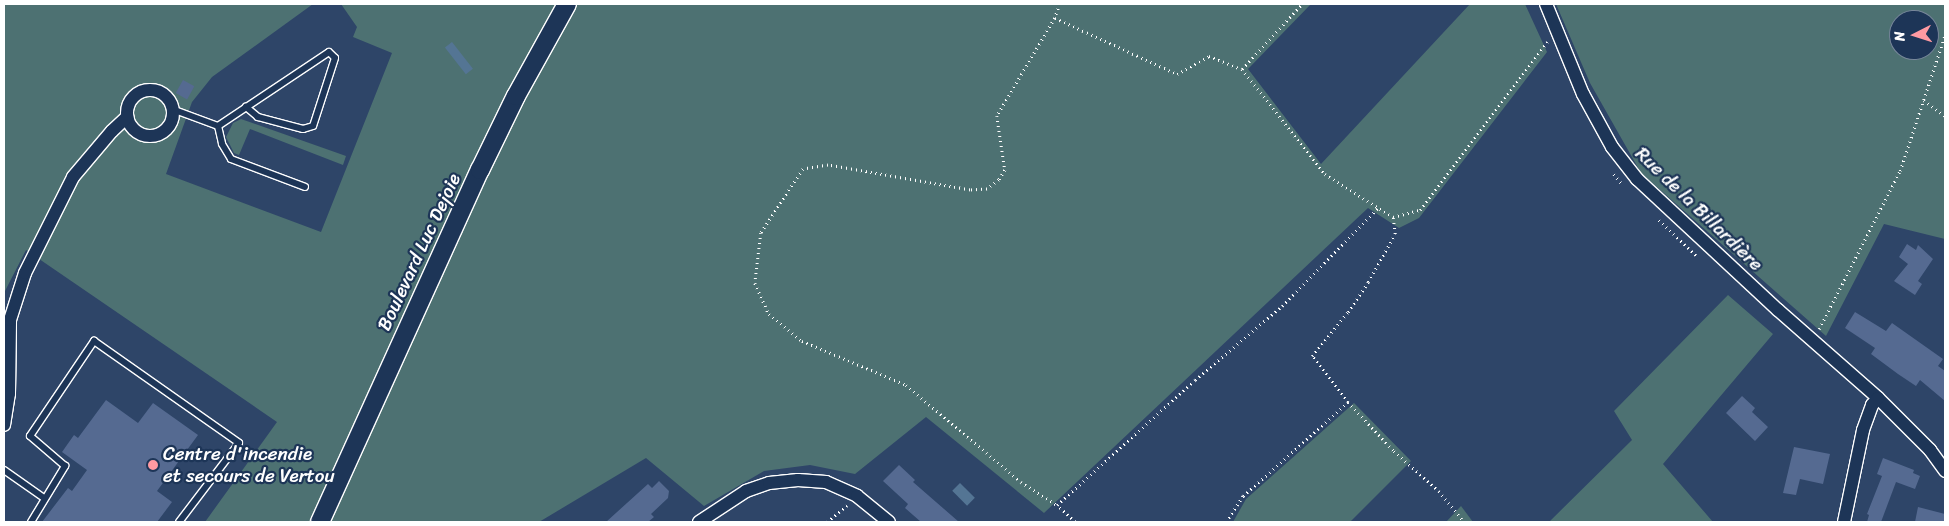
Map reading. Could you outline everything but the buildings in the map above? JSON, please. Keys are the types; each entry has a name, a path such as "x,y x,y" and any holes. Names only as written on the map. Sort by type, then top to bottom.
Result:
{"main road":[{"name":"Boulevard Luc Dejoie","path":"320,522 484,162 516,96 567,4"}],"street":[{"name":"Rue de la Billardière","path":"1546,4 1584,94 1612,147 1637,179 1790,321 1878,398 1930,450 1945,472"},
{"path":"150,90 164,95 172,109 171,123 167,129 154,136 147,136 134,130 127,117 127,109 135,96 150,90"},
{"path":"4,425 9,394 10,320 25,273 74,177 112,131 127,117"},
{"path":"1844,522 1862,430 1872,405 1878,398"},
{"path":"699,522 746,491 769,483 798,480 826,482 857,496 889,522"}],"lane":[{"path":"218,126 246,107 329,52 334,58 314,126 303,129 258,117 246,107"},
{"path":"172,109 218,126"},
{"path":"218,126 222,144 231,159 305,187"},
{"path":"31,522 65,466 30,436 94,341 238,443 179,522"},
{"path":"4,470 44,498"}],"path":[{"path":"1060,4 1055,18 997,116 1005,170 999,180 987,189 970,190 828,165 803,169 761,232 755,283 769,314 802,341 906,384 1021,482 1058,505 1075,522"},
{"path":"1242,69 1302,4"},
{"path":"1055,18 1177,74 1209,56 1242,69 1325,174 1394,217 1420,210 1548,41"},
{"path":"1813,341 1900,171 1945,35"},
{"path":"1924,100 1945,116"},
{"path":"1058,505 1195,380 1282,306 1378,208"},
{"path":"1394,217 1396,234 1368,282 1348,312 1312,356 1348,402 1394,451 1439,491 1464,522"},
{"path":"1226,522 1243,496 1348,402"},
{"path":"827,522 857,496"}],"green space":[{"path":"4,4 313,4 212,77 192,102 166,174 321,232 392,53 353,37 357,27 341,4 1311,4 1248,69 1321,164 1470,4 1525,4 1547,52 1419,218 1399,228 1368,208 1044,513 926,417 855,474 810,465 764,471 704,506 646,458 539,522 205,522 277,422 26,250 4,293"},
{"path":"1556,4 1945,4 1945,239 1884,224 1826,336 1641,173 1590,83"},
{"path":"241,119 346,156 343,165 250,129 239,155 234,153 226,137 233,123"},
{"path":"1728,295 1773,334 1663,464 1713,522 1549,522 1632,440 1614,411"},
{"path":"1354,403 1411,461 1350,522 1233,522 1246,499"},
{"path":"1461,506 1473,522 1446,522"}],"water":[{"path":"452,42 473,69 466,74 445,48"},
{"path":"960,483 975,498 967,506 952,491"}],"place":[{"name":"Centre d'incendie et secours de Vertou","path":"153,465"}]}
